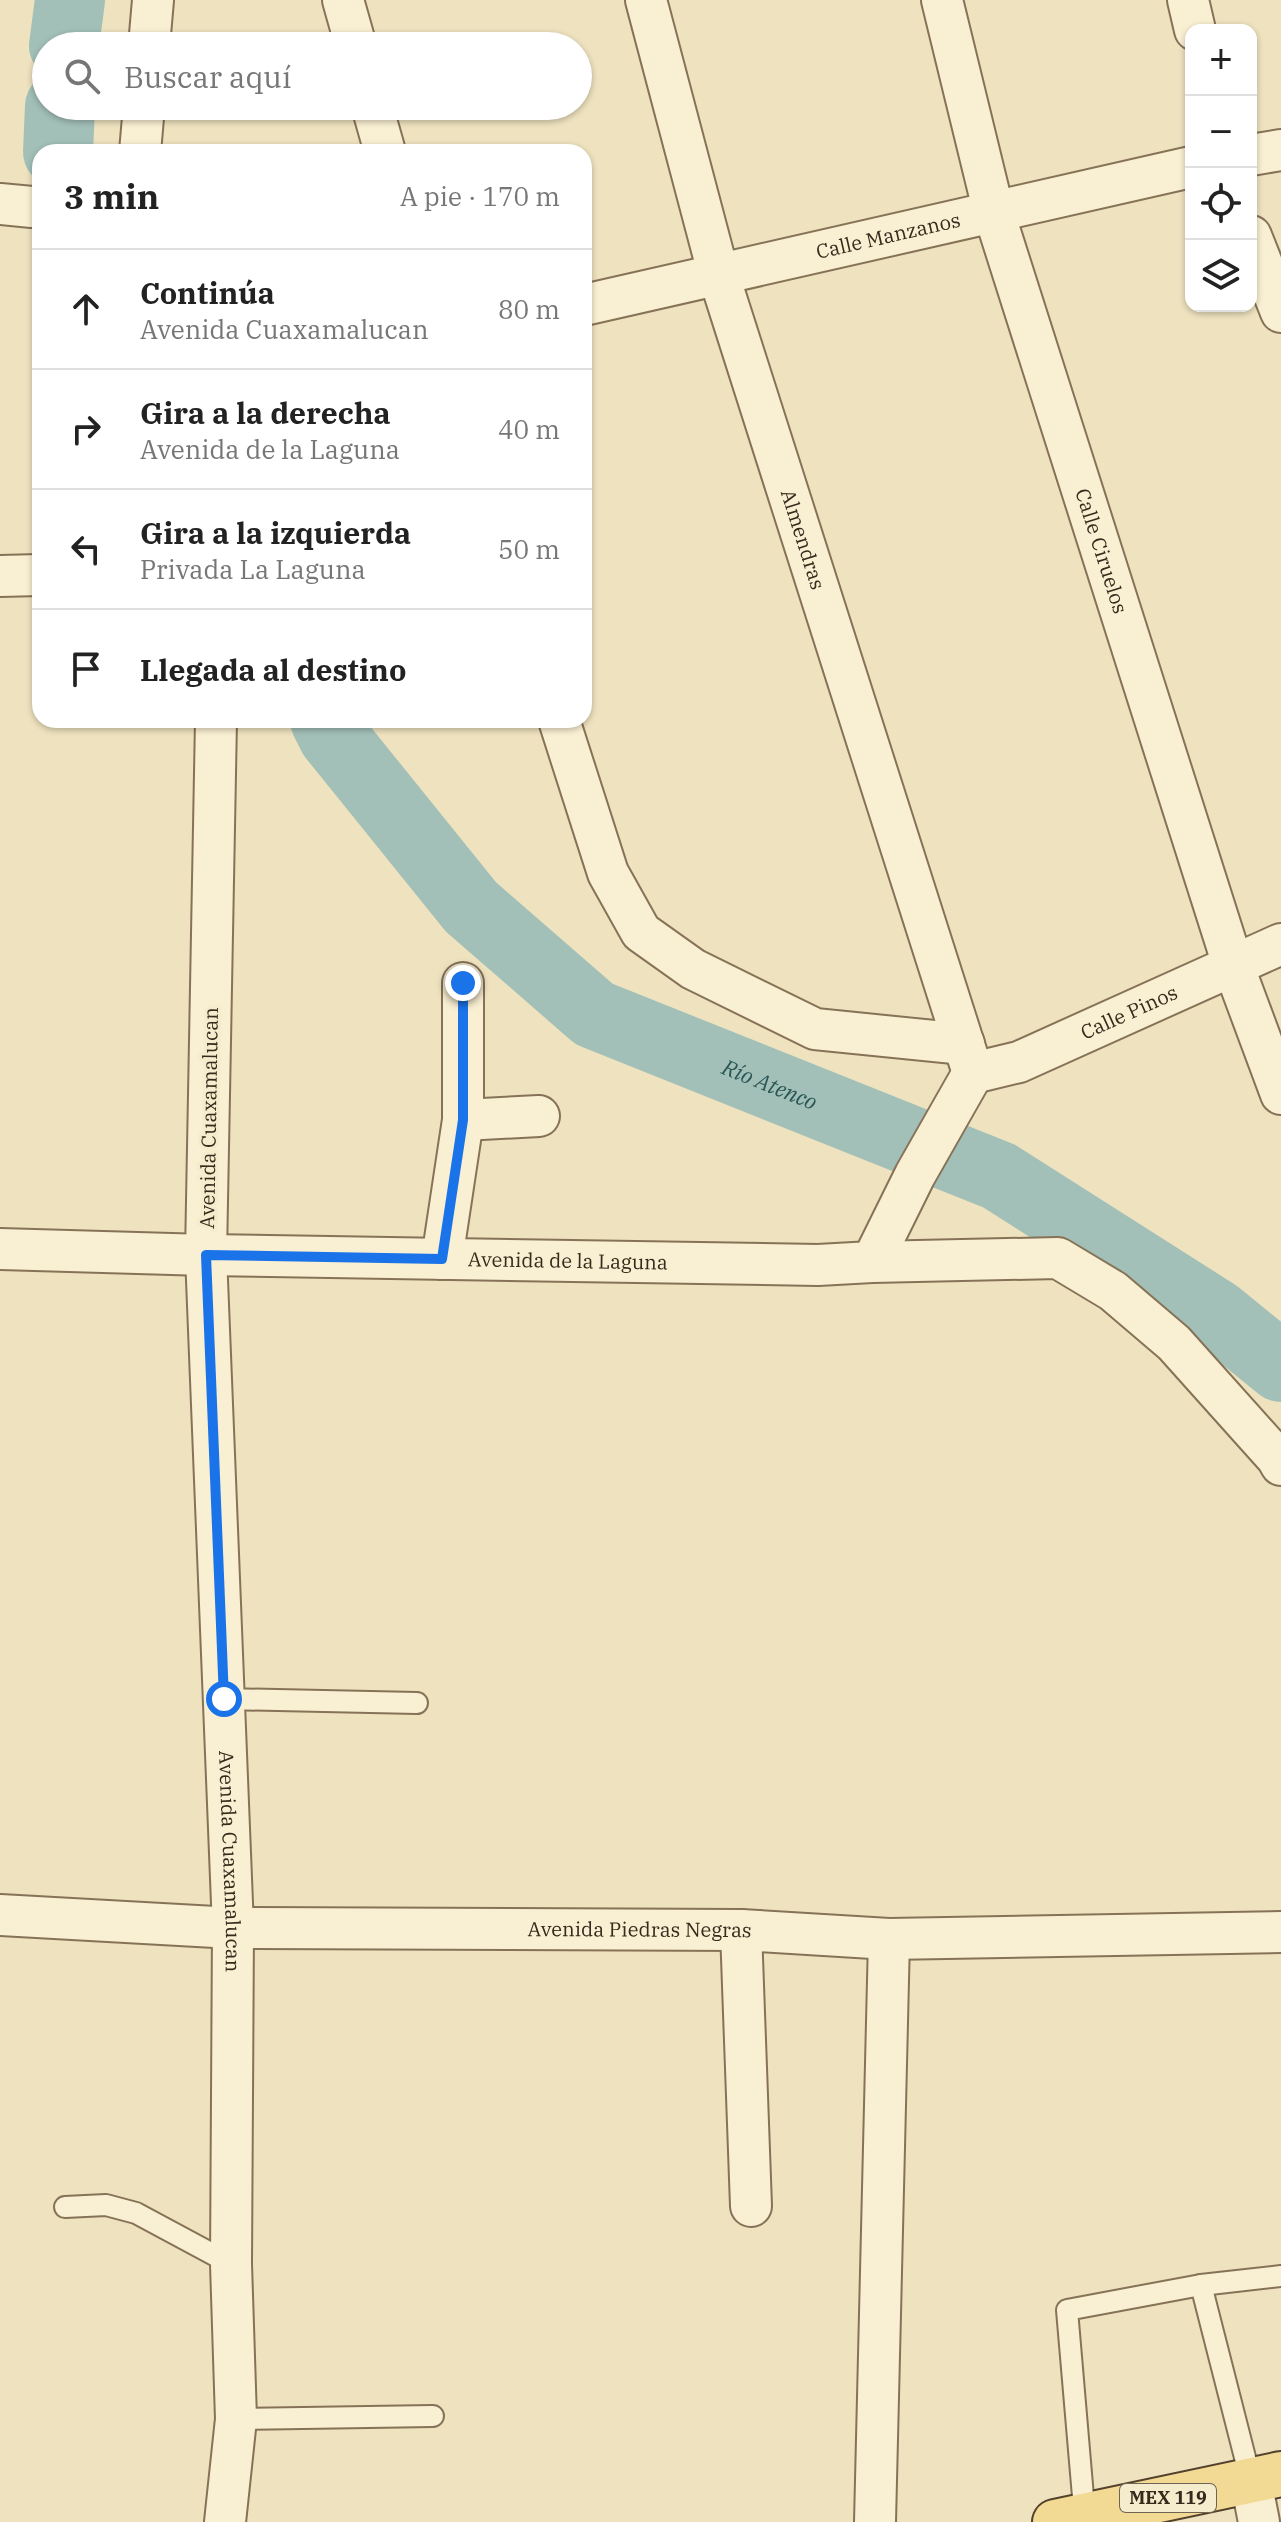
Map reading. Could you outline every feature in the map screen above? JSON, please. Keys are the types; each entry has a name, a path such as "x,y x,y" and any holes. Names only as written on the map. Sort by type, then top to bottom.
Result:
{"main road":[{"name":"MEX 119","path":"1075,2520 1263,2492"}],"street":[{"path":"150,32 153,0"},
{"path":"343,0 352,32"},
{"name":"Almendras","path":"646,0 719,276 966,1071"},
{"name":"Calle Ciruelos","path":"942,0 994,213 1233,965 1281,1094"},
{"path":"1188,0 1194,24"},
{"path":"141,144 143,120"},
{"path":"376,120 383,144"},
{"path":"1257,154 1281,150"},
{"name":"Calle Manzanos","path":"592,303 1187,168"},
{"path":"1253,240 1281,312"},
{"path":"0,576 32,575"},
{"name":"Avenida Cuaxamalucan","path":"216,728 206,1255 233,1928 231,2264 236,2419 225,2522"},
{"name":"Calle Pinos","path":"562,728 608,873 641,932 693,969 815,1029 966,1071 1019,1062 1281,944"},
{"path":"442,1259 463,1120 463,983"},
{"path":"872,1262 966,1071"},
{"path":"463,1120 539,1116"},
{"name":"Avenida de la Laguna","path":"0,1249 818,1265 1058,1258 1113,1291 1174,1343 1281,1465"},
{"name":"Avenida Piedras Negras","path":"0,1915 233,1928 741,1930 889,1939 1281,1932"},
{"path":"741,1930 751,2206"},
{"path":"875,2522 889,1939"}],"lane":[{"path":"224,1699 417,1703"},
{"path":"65,2207 106,2205 136,2213 231,2264"},
{"path":"1075,2520 1067,2310 1201,2285 1281,2276"},
{"path":"1201,2285 1263,2492"},
{"path":"236,2419 433,2416"}],"waterway":[{"name":"Río Atenco","path":"66,32 70,0"},
{"name":"Río Atenco","path":"58,144 59,120"},
{"name":"Río Atenco","path":"329,728 471,907 594,1014 999,1176 1216,1314 1281,1367"}],"route":[{"path":"224,1699 206,1255 442,1259 463,1120 463,983"}]}
